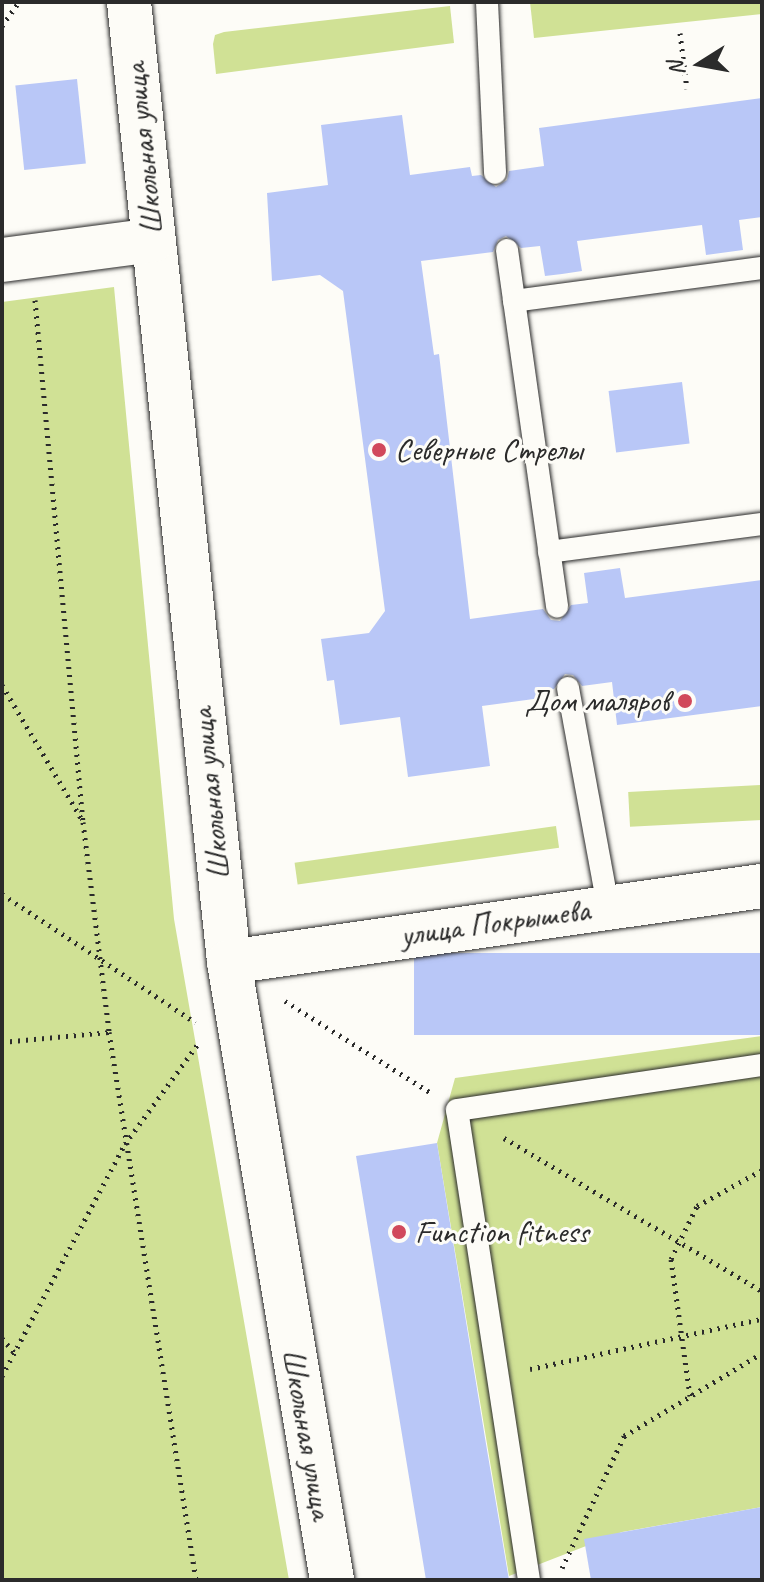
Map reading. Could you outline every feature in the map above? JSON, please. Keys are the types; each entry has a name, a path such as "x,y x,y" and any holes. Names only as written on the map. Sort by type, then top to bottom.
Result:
{"street":[{"name":"Школьная улица","path":"129,2 229,962 332,1580"},
{"path":"2,260 153,240"},
{"name":"улица Покрышева","path":"229,962 762,886"}],"lane":[{"path":"487,2 495,173"},
{"path":"507,250 557,607"},
{"path":"514,301 762,268"},
{"path":"549,552 762,524"},
{"path":"568,688 608,907"},
{"path":"529,1580 457,1110 762,1065"}],"path":[{"path":"2,26 19,2"},
{"path":"680,33 687,89"},
{"path":"34,289 83,822 109,1032 196,1580"},
{"path":"2,685 83,822"},
{"path":"2,894 209,1031 125,1144 17,1356 2,1376"},
{"path":"289,1000 457,1110 762,1291"},
{"path":"2,1042 109,1032"},
{"path":"690,1396 671,1259 697,1206 762,1170"},
{"path":"497,1376 762,1319"},
{"path":"2,1338 17,1356"},
{"path":"556,1580 624,1436 762,1353"}],"green space":[{"path":"530,2 762,2 762,14 534,38"},
{"path":"450,6 454,43 216,74 213,44 215,35 224,32"},
{"path":"114,287 174,919 289,1580 2,1580 2,302"},
{"path":"760,785 762,820 630,827 628,792"},
{"path":"556,826 559,848 298,885 295,863"},
{"path":"762,1036 762,1507 622,1532 509,1576 437,1143 455,1078"}],"building":[{"path":"77,79 86,164 24,170 15,85"},
{"path":"762,98 762,217 739,220 743,250 706,255 702,225 577,241 582,271 562,274 545,276 540,246 521,248 506,236 498,240 493,252 421,261 434,355 439,354 470,619 543,609 551,620 560,621 571,605 588,603 584,573 620,568 625,598 762,580 762,706 617,725 612,682 582,686 573,675 565,674 554,689 539,691 541,698 482,706 490,766 408,777 400,717 340,725 334,680 327,681 321,639 369,633 385,611 343,291 320,275 272,281 267,193 328,185 321,125 402,115 410,175 470,167 472,176 481,175 496,187 507,180 509,171 544,166 539,128"},
{"path":"682,382 690,444 616,453 609,391"},
{"path":"414,953 762,953 762,1035 414,1035"},
{"path":"437,1143 509,1580 426,1580 356,1156"},
{"path":"762,1507 762,1580 591,1580 584,1539"}],"place":[{"name":"Северные Стрелы","path":"379,450"},
{"name":"Дом маляров","path":"685,701"},
{"name":"Function fitness","path":"399,1232"}]}
